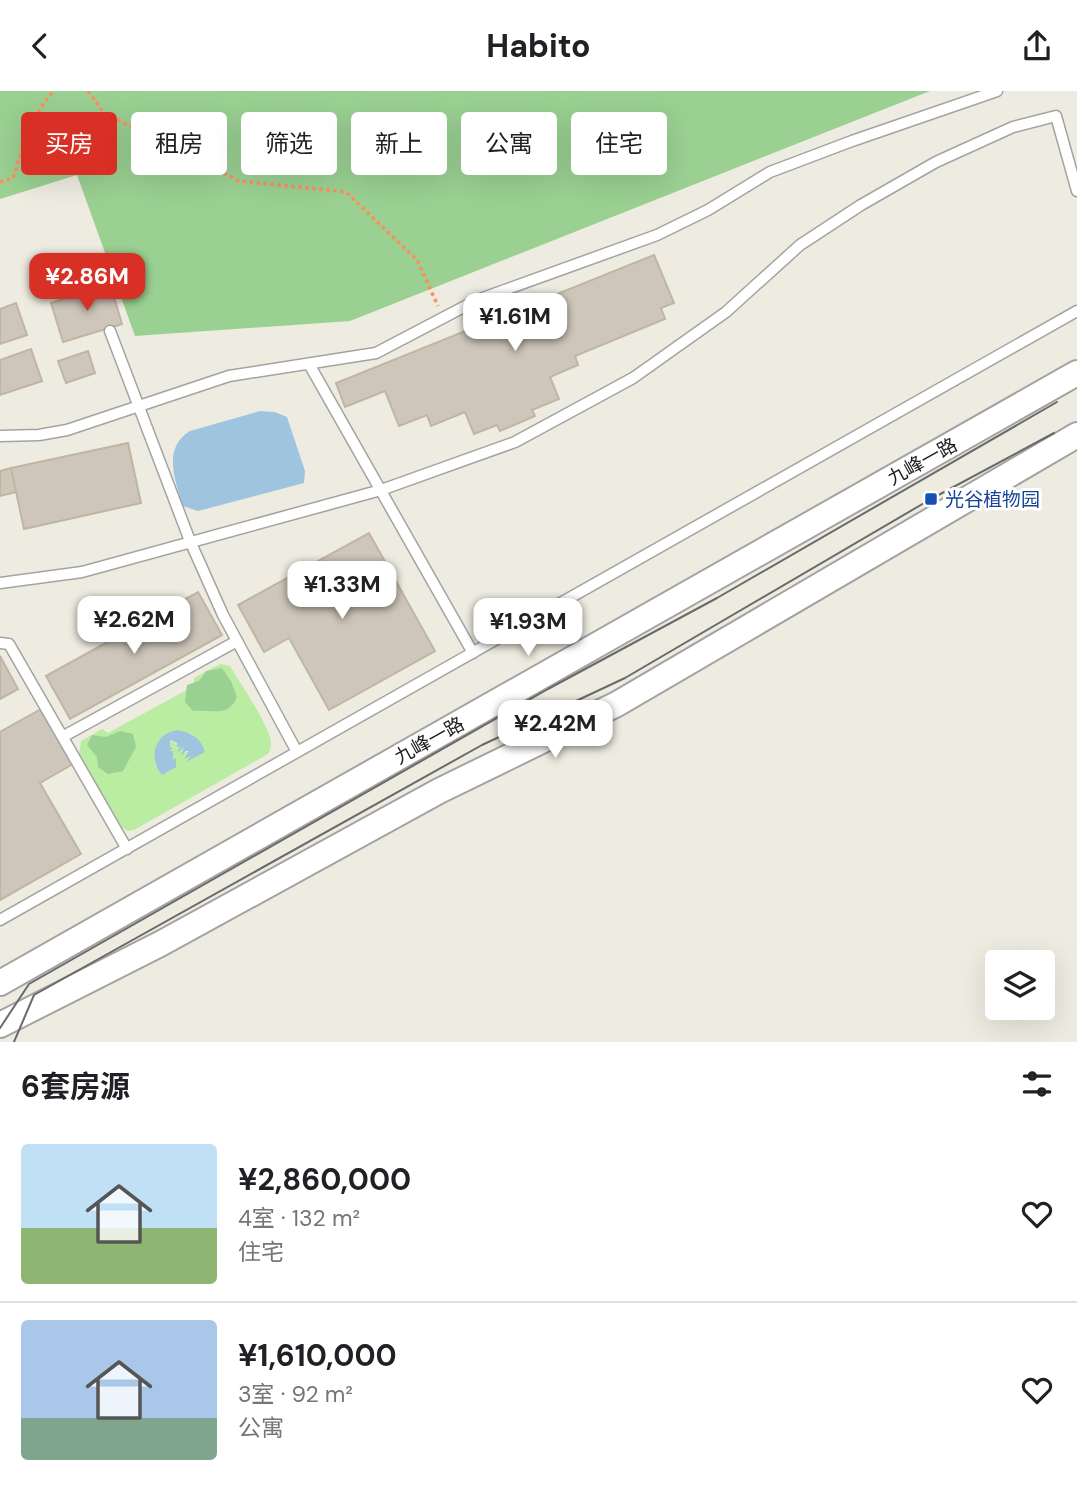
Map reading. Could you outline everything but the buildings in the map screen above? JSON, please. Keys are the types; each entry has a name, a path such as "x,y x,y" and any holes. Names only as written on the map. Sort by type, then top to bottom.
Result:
{"street":[{"name":"九峰一路","path":"0,983 1077,373"},
{"path":"0,1024 160,944 439,791 617,704 1077,435"}],"lane":[{"path":"0,436 39,435 67,430 229,376 376,353 477,300 657,235 708,210 770,172 997,91"},
{"path":"0,583 82,572 381,490 515,442 633,378 726,312 800,245 936,162 1013,127 1056,115 1077,191"},
{"path":"0,920 1077,311"},
{"path":"110,331 190,541 237,641 298,752"},
{"path":"309,364 473,653"},
{"path":"64,736 237,641"},
{"path":"0,643 9,644 127,849"}],"path":[{"path":"0,182 13,178 39,107 54,91"},
{"path":"88,91 104,113 239,181 346,192 417,260 444,317"}],"green space":[{"path":"0,91 930,91 350,321 135,336 77,175 0,199"},
{"path":"220,664 230,666 267,729 271,742 270,750 268,754 128,831 118,825 79,754 81,741 102,729 108,733 194,686 194,678","holes":["177,730 192,734 204,751 188,760 191,756 189,751 183,754 184,747 180,749 181,747 169,740 168,751 172,760 176,760 174,766 156,765 156,748 166,734"]},
{"path":"222,668 237,697 233,704 219,711 193,711 185,702 187,685 199,681 206,671"},
{"path":"120,731 133,734 136,747 123,771 108,774 98,767 97,757 87,745 92,735 106,737"}],"water":[{"path":"260,411 275,412 287,417 305,471 304,483 198,511 183,506 173,465 173,455 181,438 190,431"},
{"path":"177,730 195,737 205,752 186,762 191,756 184,759 189,751 181,756 184,747 177,753 180,747 170,740 170,747 173,748 169,751 173,751 176,767 162,775 155,761 158,742 169,732"}],"tram line":[{"path":"0,1028 29,984 548,689 717,598 1057,402"},
{"path":"14,1042 34,995 482,745 625,678 931,499 1054,433"}],"place":[{"name":"光谷植物园","path":"931,499"}]}
